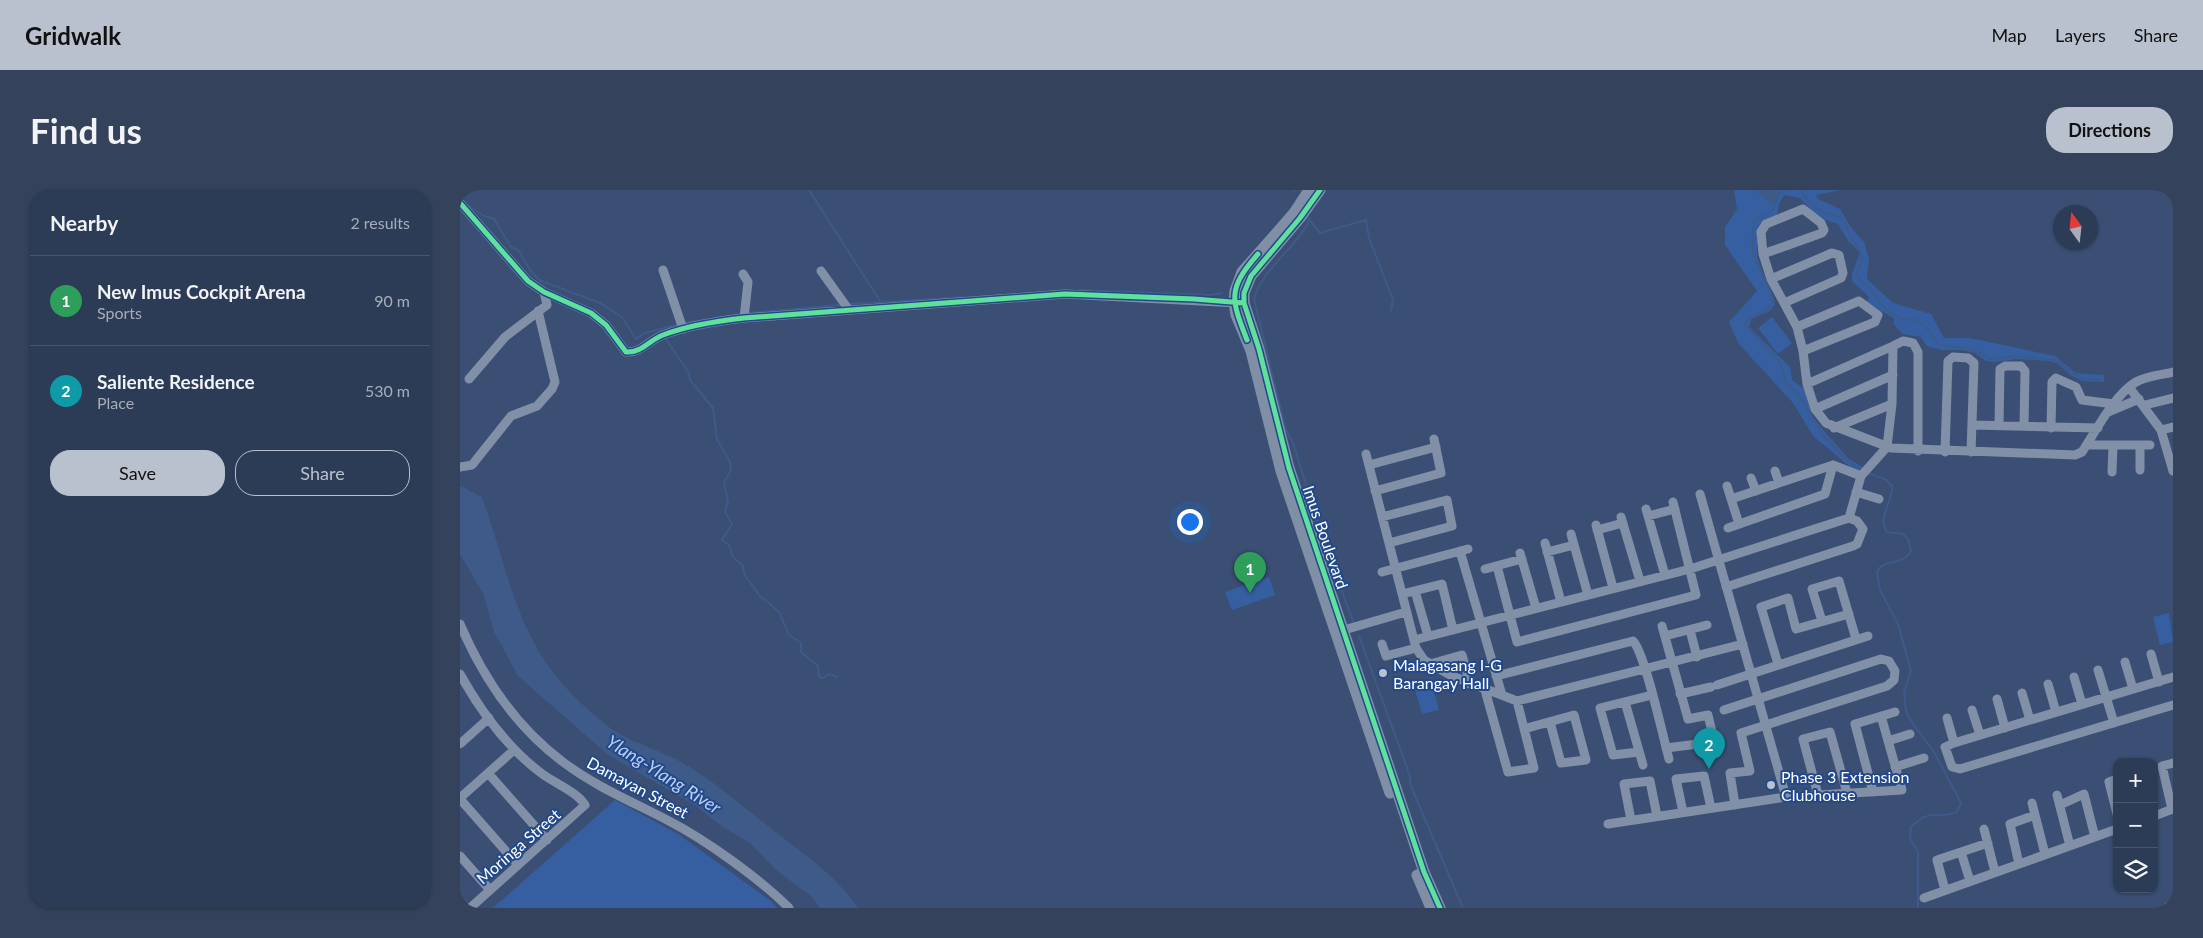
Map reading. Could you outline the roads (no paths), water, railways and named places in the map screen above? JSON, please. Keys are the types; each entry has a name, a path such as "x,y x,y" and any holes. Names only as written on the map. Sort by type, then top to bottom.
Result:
{"main road":[{"name":"Imus Boulevard","path":"1239,303 1235,291 1242,272 1294,213 1309,190"},
{"name":"Imus Boulevard","path":"1320,190 1300,218 1251,276 1239,303 1236,316 1251,351 1279,464 1340,631 1424,872 1440,908"},
{"name":"Imus Boulevard","path":"1340,631 1417,874 1431,908"}],"street":[{"path":"460,203 528,281 544,292 591,313 606,325 626,352 641,350 662,335 683,329 744,318 1065,294 1239,303"},
{"path":"1763,254 1822,233 1825,228 1806,210 1800,210 1763,226 1761,232 1763,254 1771,279 1797,327 1803,351 1806,384 1815,409 1826,424 1887,447 1918,451 2068,456 2082,452 2108,412 2129,387 2138,380 2173,372"},
{"path":"1771,279 1832,253 1839,255 1841,278 1784,303"},
{"path":"663,270 683,329"},
{"path":"821,271 849,310"},
{"path":"743,274 748,282 744,318"},
{"path":"469,379 505,337 547,305 544,292"},
{"path":"1797,327 1859,301 1878,315 1875,322 1803,351"},
{"path":"460,467 472,465 511,416 537,406 552,390 555,382 538,311"},
{"path":"1806,384 1893,346 1908,341 1913,343 1918,352 1918,451"},
{"path":"1850,518 1856,492 1865,473 1887,447 1892,404 1893,346"},
{"path":"1945,452 1947,363 1950,358 1968,358 1973,361 1971,452"},
{"path":"1999,425 2000,369 2005,366 2021,366 2025,371 2024,426"},
{"path":"1815,409 1893,375"},
{"path":"2051,428 2052,382 2056,378 2076,387 2082,400 2114,404"},
{"path":"2129,387 2161,430 2171,456 2173,470"},
{"path":"2108,412 2142,402 2173,398"},
{"path":"1834,428 1892,404"},
{"path":"1972,424 2098,428"},
{"path":"2161,430 2173,427"},
{"path":"1369,465 1435,443 1441,473 1376,491"},
{"path":"2087,444 2112,446 2150,445"},
{"path":"2112,446 2112,472"},
{"path":"2140,446 2140,470"},
{"path":"1366,454 1415,644 1424,660 1430,664 1470,684 1517,700 1644,667 1697,657 1742,644"},
{"path":"1731,499 1833,465 1865,473"},
{"path":"1728,528 1825,494 1833,465"},
{"path":"1775,471 1779,483"},
{"path":"1751,478 1756,491"},
{"path":"1727,486 1739,524"},
{"path":"1856,492 1879,499"},
{"path":"1700,494 1786,797"},
{"path":"1382,517 1447,500 1452,526 1389,543"},
{"path":"1497,566 1517,642 1696,595 1674,505 1647,512 1665,575"},
{"path":"1382,644 1386,656 1415,644 1428,636 1719,561 1850,518 1856,521 1863,529 1857,544 1726,587"},
{"path":"1613,588 1596,527 1622,520 1640,581"},
{"path":"1570,534 1588,595"},
{"path":"1561,602 1546,548 1574,545"},
{"path":"1382,572 1464,550 1481,622 1502,695"},
{"path":"1485,569 1521,556 1536,608"},
{"path":"1822,621 1812,589 1839,581 1856,639"},
{"path":"1402,594 1442,584 1453,630"},
{"path":"1415,591 1428,636"},
{"path":"1778,664 1761,607 1788,598 1796,629 1849,614"},
{"path":"1340,631 1406,612"},
{"name":"Damayan Street","path":"460,624 478,661 508,708 526,730 553,754 608,791 682,828 766,888 789,908"},
{"path":"1665,636 1706,625"},
{"path":"1662,626 1688,719 1708,715 1717,753"},
{"path":"1690,630 1697,657"},
{"path":"1680,694 1714,686 1868,636"},
{"path":"1496,676 1633,641 1638,647 1669,758"},
{"path":"2151,654 2159,682"},
{"path":"1430,664 1462,655 1470,684"},
{"path":"1724,710 1881,659 1889,661 1895,670 1894,680 1887,686 1741,733 1750,771 1730,773 1735,805"},
{"path":"2126,662 2133,689"},
{"path":"2098,670 2114,723"},
{"path":"460,674 489,718 514,750 460,798 518,865"},
{"path":"2074,677 2082,704"},
{"path":"2173,677 1954,743 1945,748 1952,767 1958,770 2173,706"},
{"path":"2048,684 2056,712"},
{"path":"1485,690 1508,772 1534,768 1517,700"},
{"path":"2022,692 2030,720"},
{"path":"1639,752 1617,756 1611,752 1600,708 1652,695"},
{"path":"1997,699 2005,728"},
{"path":"1625,702 1643,765"},
{"path":"1972,710 1980,735"},
{"path":"1873,792 1855,724 1894,712"},
{"path":"1524,729 1574,715 1586,760 1561,763 1550,722"},
{"path":"1608,824 1786,797 1902,790 1881,716"},
{"path":"460,744 489,718"},
{"path":"1947,718 1954,743"},
{"path":"1818,795 1803,739 1830,732 1846,793"},
{"path":"1888,741 1910,734"},
{"path":"1666,748 1714,742"},
{"name":"Moringa Street","path":"470,908 585,804 540,772 514,750"},
{"path":"1895,767 1924,758"},
{"path":"2158,815 2173,809 2162,766 2173,763"},
{"path":"488,773 547,840"},
{"path":"1683,812 1676,779 1704,776 1711,808"},
{"path":"2113,780 2109,782 2113,798"},
{"path":"1631,820 1624,784 1650,781 1657,816"},
{"path":"2060,805 2084,794 2095,837"},
{"path":"2057,795 2070,846"},
{"path":"2032,803 2045,854"},
{"path":"2019,864 2010,824 2035,815"},
{"path":"1984,829 1995,872"},
{"path":"1924,898 2113,830"},
{"path":"1944,890 1935,870 1937,860 1988,843"},
{"path":"1961,852 1970,881"},
{"path":"460,856 490,890"}],"water":[{"name":"Ylang-Ylang River","path":"460,486 482,497 522,618 546,662 567,689 587,709 615,731 681,762 713,783 826,872 849,895 858,908 820,908 811,896 776,870 750,843 723,827 696,806 608,755 518,676 494,632 484,595 460,554"}],"waterway":[{"path":"809,190 880,301"},
{"path":"1764,190 1773,198"},
{"path":"1785,190 1773,198 1774,208 1771,212 1755,221 1753,230 1754,257 1768,286 1773,302 1765,311 1748,318 1745,324 1780,363 1786,382 1799,395 1824,437 1848,461 1862,470"},
{"path":"1800,190 1814,207 1838,216 1843,220 1862,255 1857,274 1888,311 1897,317 1914,319 1920,322 1940,345 1971,349 1992,359 2017,356 2056,360 2084,379 2100,380"},
{"path":"466,204 484,216 494,219 511,247 519,251 530,270 539,280 600,303 622,317 636,339 645,333 679,324"},
{"path":"1307,217 1320,233 1366,220 1369,238 1393,300 1391,311"},
{"path":"1309,221 1297,240 1264,278 1254,299 1285,427 1294,446 1322,537 1354,624"},
{"path":"1079,290 1211,295 1222,293"},
{"path":"850,304 965,297"},
{"path":"748,313 840,305"},
{"path":"684,323 741,314"},
{"path":"665,338 689,373 690,380 713,408 717,439 730,462 731,470 724,483 728,502 725,512 732,524 722,540 729,545 733,557 743,566 744,574 759,595 779,612 789,635 801,643 801,652 818,666 819,677 823,678 829,674 837,677"},
{"path":"1868,473 1885,479 1892,486 1892,492 1884,515 1884,526 1887,532 1903,534 1908,539 1911,551 1902,559 1880,567 1877,572 1880,590 1898,624 1911,671 1904,692 1906,711 1911,721 1934,752 1961,803 1957,812 1924,817 1911,827 1910,838 1918,852 1918,908"},
{"path":"1359,636 1410,776 1410,784 1463,908"}],"place":[{"name":"New Imus Cockpit Arena","path":"1250,593"},
{"name":"Malagasang I-G Barangay Hall","path":"1383,673"},
{"name":"Saliente Residence","path":"1709,769"},
{"name":"Phase 3 Extension Clubhouse","path":"1771,785"}]}
